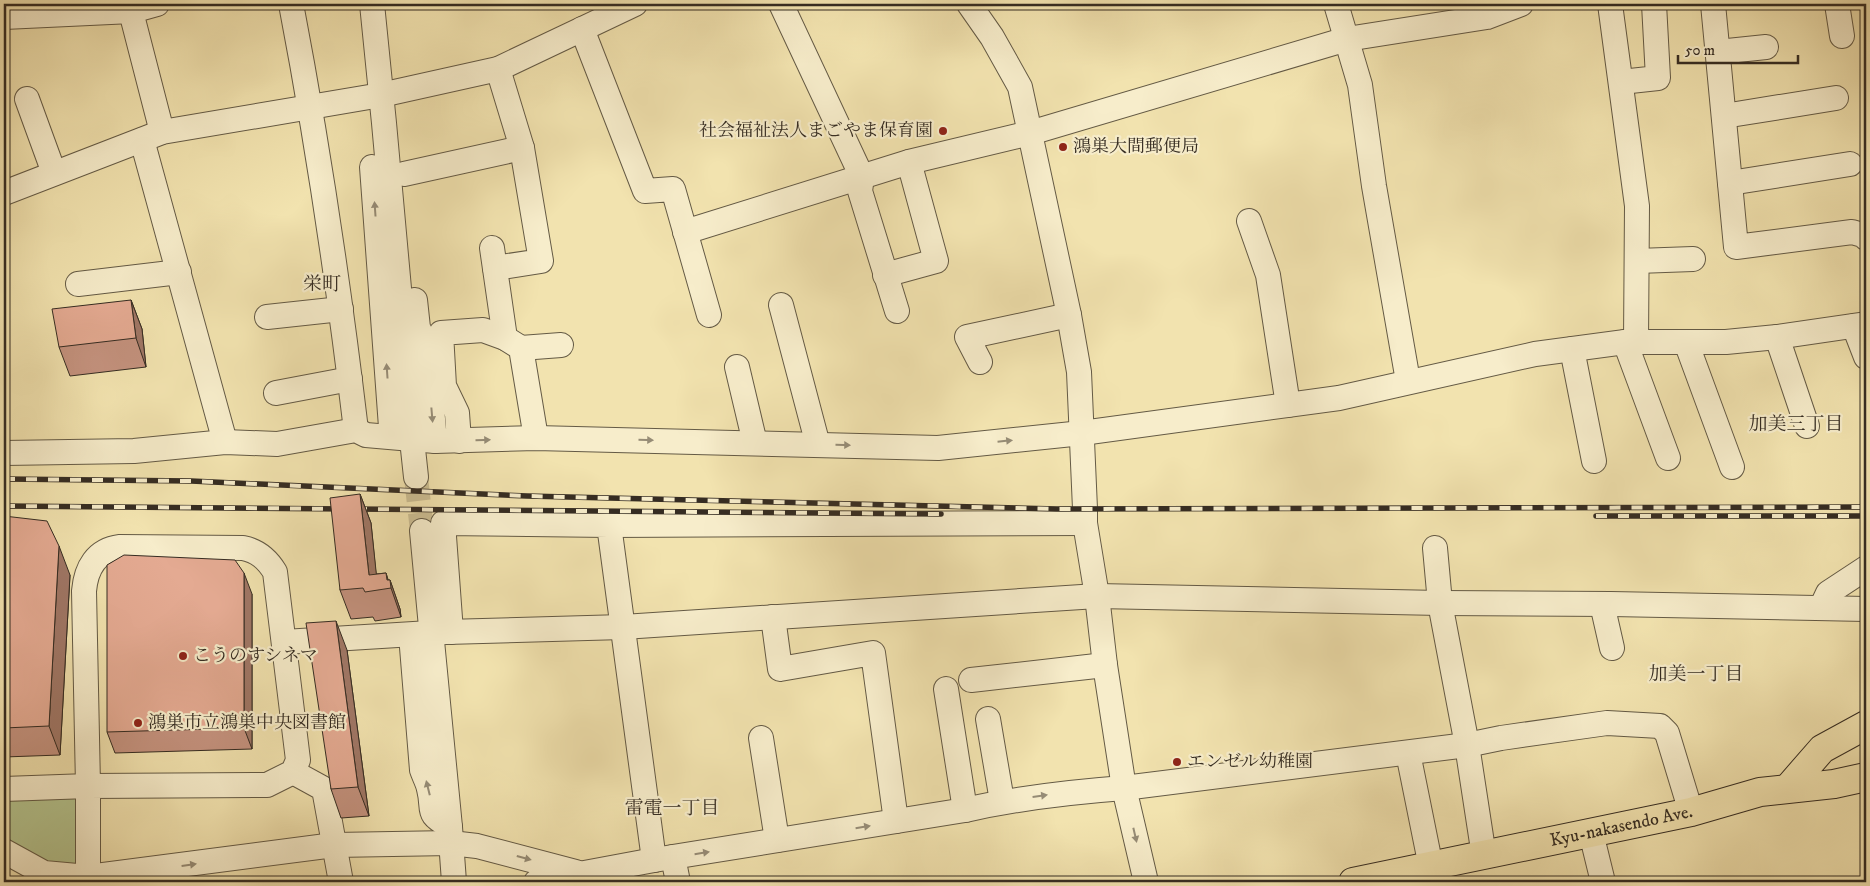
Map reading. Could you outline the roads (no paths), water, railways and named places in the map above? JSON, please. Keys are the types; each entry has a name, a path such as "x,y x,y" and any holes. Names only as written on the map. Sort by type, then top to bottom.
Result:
{"main road":[{"path":"1788,788 1822,749 1866,725"},
{"name":"Kyu-nakasendo Ave.","path":"1353,882 1691,812 1760,792 1834,784 1866,777"}],"street":[{"path":"4,17 157,4"},
{"path":"291,4 311,106 341,309 356,430"},
{"path":"372,4 384,123 374,126 370,136 391,427 413,440"},
{"path":"4,193 152,136 311,106 381,95 498,69 589,18 635,4"},
{"path":"781,4 862,177 860,191 897,311"},
{"path":"969,4 992,37 1020,87 1069,315 1079,372 1084,523 1097,596 1105,665 1124,788 1146,882"},
{"path":"1336,4 1360,85 1374,186 1408,381"},
{"path":"686,232 909,162 1030,133 1346,39 1473,12 1487,17 1521,4"},
{"path":"1610,4 1637,206 1637,261 1631,342 1668,458"},
{"path":"1621,82 1658,78 1654,4"},
{"path":"1713,4 1736,247 1852,232 1866,237"},
{"path":"1838,4 1842,36"},
{"path":"130,7 178,272 225,442"},
{"path":"589,18 645,191 673,189 709,315"},
{"path":"1718,52 1766,47"},
{"path":"498,69 522,148 541,261 493,258 536,438"},
{"path":"381,95 398,122 418,328 426,343 413,440 416,477"},
{"path":"1724,116 1836,98"},
{"path":"26,99 54,173"},
{"path":"404,174 522,148"},
{"path":"885,275 936,261 909,162"},
{"path":"1730,183 1850,164"},
{"path":"1249,221 1268,275 1288,405"},
{"path":"1637,261 1693,260"},
{"path":"78,284 178,272"},
{"path":"781,305 818,445"},
{"path":"267,317 341,309"},
{"path":"980,362 967,337 1069,315"},
{"path":"4,452 134,451 225,442 276,444 356,430 366,435 413,440 459,441 536,438 938,448 1082,433 1339,398 1408,381 1536,354 1631,342 1726,342 1860,325 1866,357"},
{"path":"459,441 457,413 444,386 441,333 483,330 513,343 561,345"},
{"path":"1777,337 1807,426"},
{"path":"1686,342 1732,467"},
{"path":"1572,349 1594,461"},
{"path":"737,367 754,443"},
{"path":"276,393 350,380"},
{"path":"582,874 477,846 451,835 431,812 430,790 422,770 443,523 609,525 1084,523"},
{"path":"609,525 623,627 664,859 678,882"},
{"path":"4,851 44,872 88,880 334,846 451,835 463,828 434,634 422,531"},
{"path":"4,789 88,786 267,785 293,772 298,760 275,572 263,556 253,550 243,548 120,547 111,548 95,558 87,572 84,591 88,786 88,880"},
{"path":"1435,548 1440,603 1467,745 1484,856"},
{"path":"1821,608 1828,593 1866,568"},
{"path":"284,642 623,627 1097,596 1866,609"},
{"path":"1602,604 1612,648"},
{"path":"773,618 780,669 873,653 896,821"},
{"path":"972,680 1105,665"},
{"path":"946,690 965,810"},
{"path":"988,718 1002,802"},
{"path":"536,882 777,840 965,810 1002,802 1408,753 1467,745 1510,736 1607,723 1660,726 1667,733 1691,812"},
{"path":"761,738 777,840"},
{"path":"1408,753 1431,867"},
{"path":"293,772 324,789 341,882"},
{"path":"1591,833 1603,882"},
{"path":"451,835 454,882"}],"tunnel":[{"path":"416,477 422,531"}],"railway":[{"path":"4,479 191,481 527,496 1057,509 1866,507"},
{"path":"4,506 941,514"},
{"path":"1596,516 1866,516"}],"place":[{"name":"社会福祉法人まごやま保育園","path":"943,131"},
{"name":"鴻巣大間郵便局","path":"1063,147"},
{"name":"こうのすシネマ","path":"183,656"},
{"name":"鴻巣市立鴻巣中央図書館","path":"138,723"},
{"name":"エンゼル幼稚園","path":"1177,762"}],"district":[{"name":"栄町","path":"322,284"},
{"name":"加美三丁目","path":"1796,424"},
{"name":"加美一丁目","path":"1696,674"},
{"name":"雷電一丁目","path":"672,808"}]}
